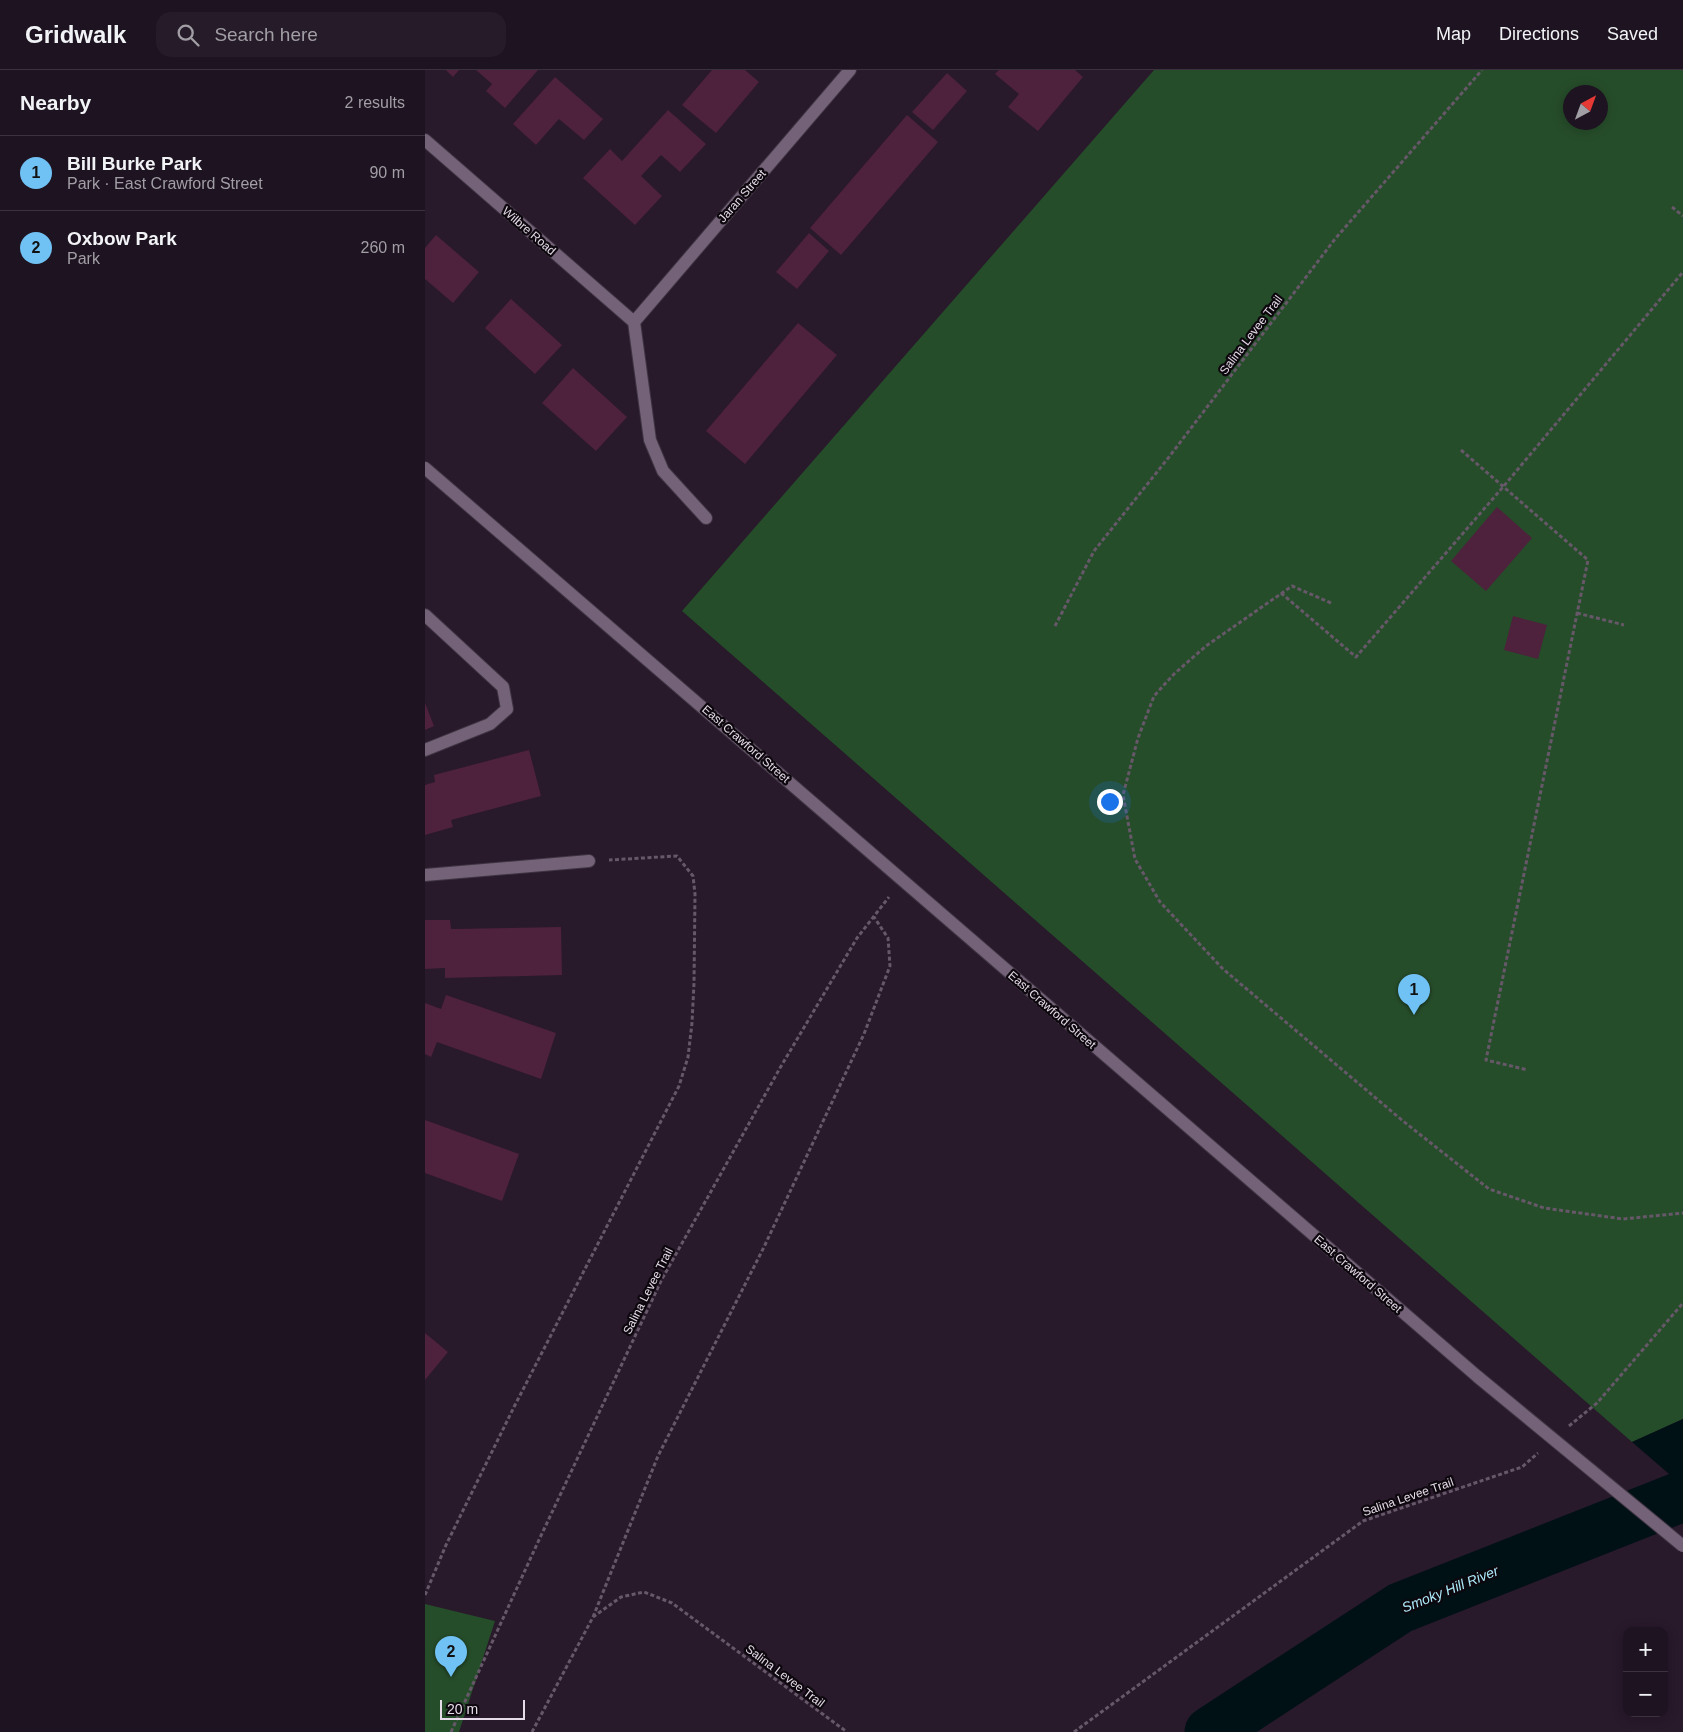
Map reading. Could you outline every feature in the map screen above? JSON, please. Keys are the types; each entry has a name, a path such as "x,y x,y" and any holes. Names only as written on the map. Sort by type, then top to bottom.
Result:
{"street":[{"name":"Jaran Street","path":"634,322 850,70"},
{"name":"Wilbre Road","path":"425,140 634,322"},
{"path":"634,322 650,440 663,471 706,518"},
{"name":"East Crawford Street","path":"425,468 1478,1377 1683,1546"},
{"path":"425,615 503,687 507,709 490,724 425,750"},
{"path":"425,875 589,861"}],"path":[{"name":"Salina Levee Trail","path":"1055,626 1094,551 1175,449 1335,239 1482,70"},
{"path":"1672,207 1683,216"},
{"path":"1281,594 1356,658 1503,487 1683,272"},
{"path":"1461,450 1588,560 1486,1060 1528,1070"},
{"path":"1331,603 1292,586 1206,646 1173,674 1154,696 1139,738 1123,795 1135,860 1160,902 1223,969 1403,1121 1489,1188 1544,1208 1623,1219 1683,1213"},
{"path":"1577,613 1625,625"},
{"path":"425,1594 446,1545 514,1407 679,1086 688,1057 694,983 695,894 693,876 677,856 589,861"},
{"name":"Salina Levee Trail","path":"451,1732 538,1542 662,1280 780,1068 857,938 901,880"},
{"path":"593,1617 657,1456 764,1248 864,1034 890,966 888,938 874,917"},
{"path":"1567,1428 1597,1403 1683,1303"},
{"name":"Salina Levee Trail","path":"1074,1732 1363,1521 1522,1467 1544,1448"},
{"name":"Salina Levee Trail","path":"532,1732 593,1617 621,1597 644,1592 672,1602 847,1732"}],"green space":[{"path":"1154,70 1683,70 1683,1419 1632,1442 682,611"},
{"path":"425,1604 495,1621 459,1732 425,1732"}],"shaded area":[{"path":"1683,1419 1683,1486 1632,1442"}],"building":[{"path":"446,70 459,70 453,77"},
{"path":"476,70 538,70 505,108 486,91 492,84"},
{"path":"712,70 745,70 759,82 716,133 682,105"},
{"path":"999,70 1075,70 1083,77 1038,131 1008,107 1019,94 995,74"},
{"path":"947,73 967,91 933,130 912,112"},
{"path":"555,77 603,119 584,140 559,119 536,145 513,124"},
{"path":"668,110 706,144 680,172 661,155 641,176 662,196 635,225 583,178 610,149 622,161"},
{"path":"907,115 938,142 841,255 810,228"},
{"path":"809,233 829,251 797,289 776,272"},
{"path":"436,235 479,272 453,303 425,279 425,248"},
{"path":"511,299 562,345 535,374 485,328"},
{"path":"798,323 837,355 745,464 706,431"},
{"path":"573,368 627,417 596,451 542,403"},
{"path":"1497,507 1532,538 1486,591 1451,561"},
{"path":"1513,616 1547,625 1538,659 1504,650"},
{"path":"425,703 434,726 425,730"},
{"path":"529,750 541,796 451,820 453,827 425,835 425,785 435,782 434,775"},
{"path":"425,920 450,920 451,929 561,927 562,975 445,978 445,968 425,969"},
{"path":"446,995 556,1033 541,1079 437,1042 431,1057 425,1054 425,1003 441,1009"},
{"path":"425,1120 519,1154 502,1201 425,1173"},
{"path":"425,1333 448,1352 425,1380"}],"waterway":[{"name":"Smoky Hill River","path":"1210,1732 1400,1608 1683,1496"}],"place":[{"name":"Bill Burke Park","path":"1414,1015"},
{"name":"Oxbow Park","path":"451,1677"}]}
